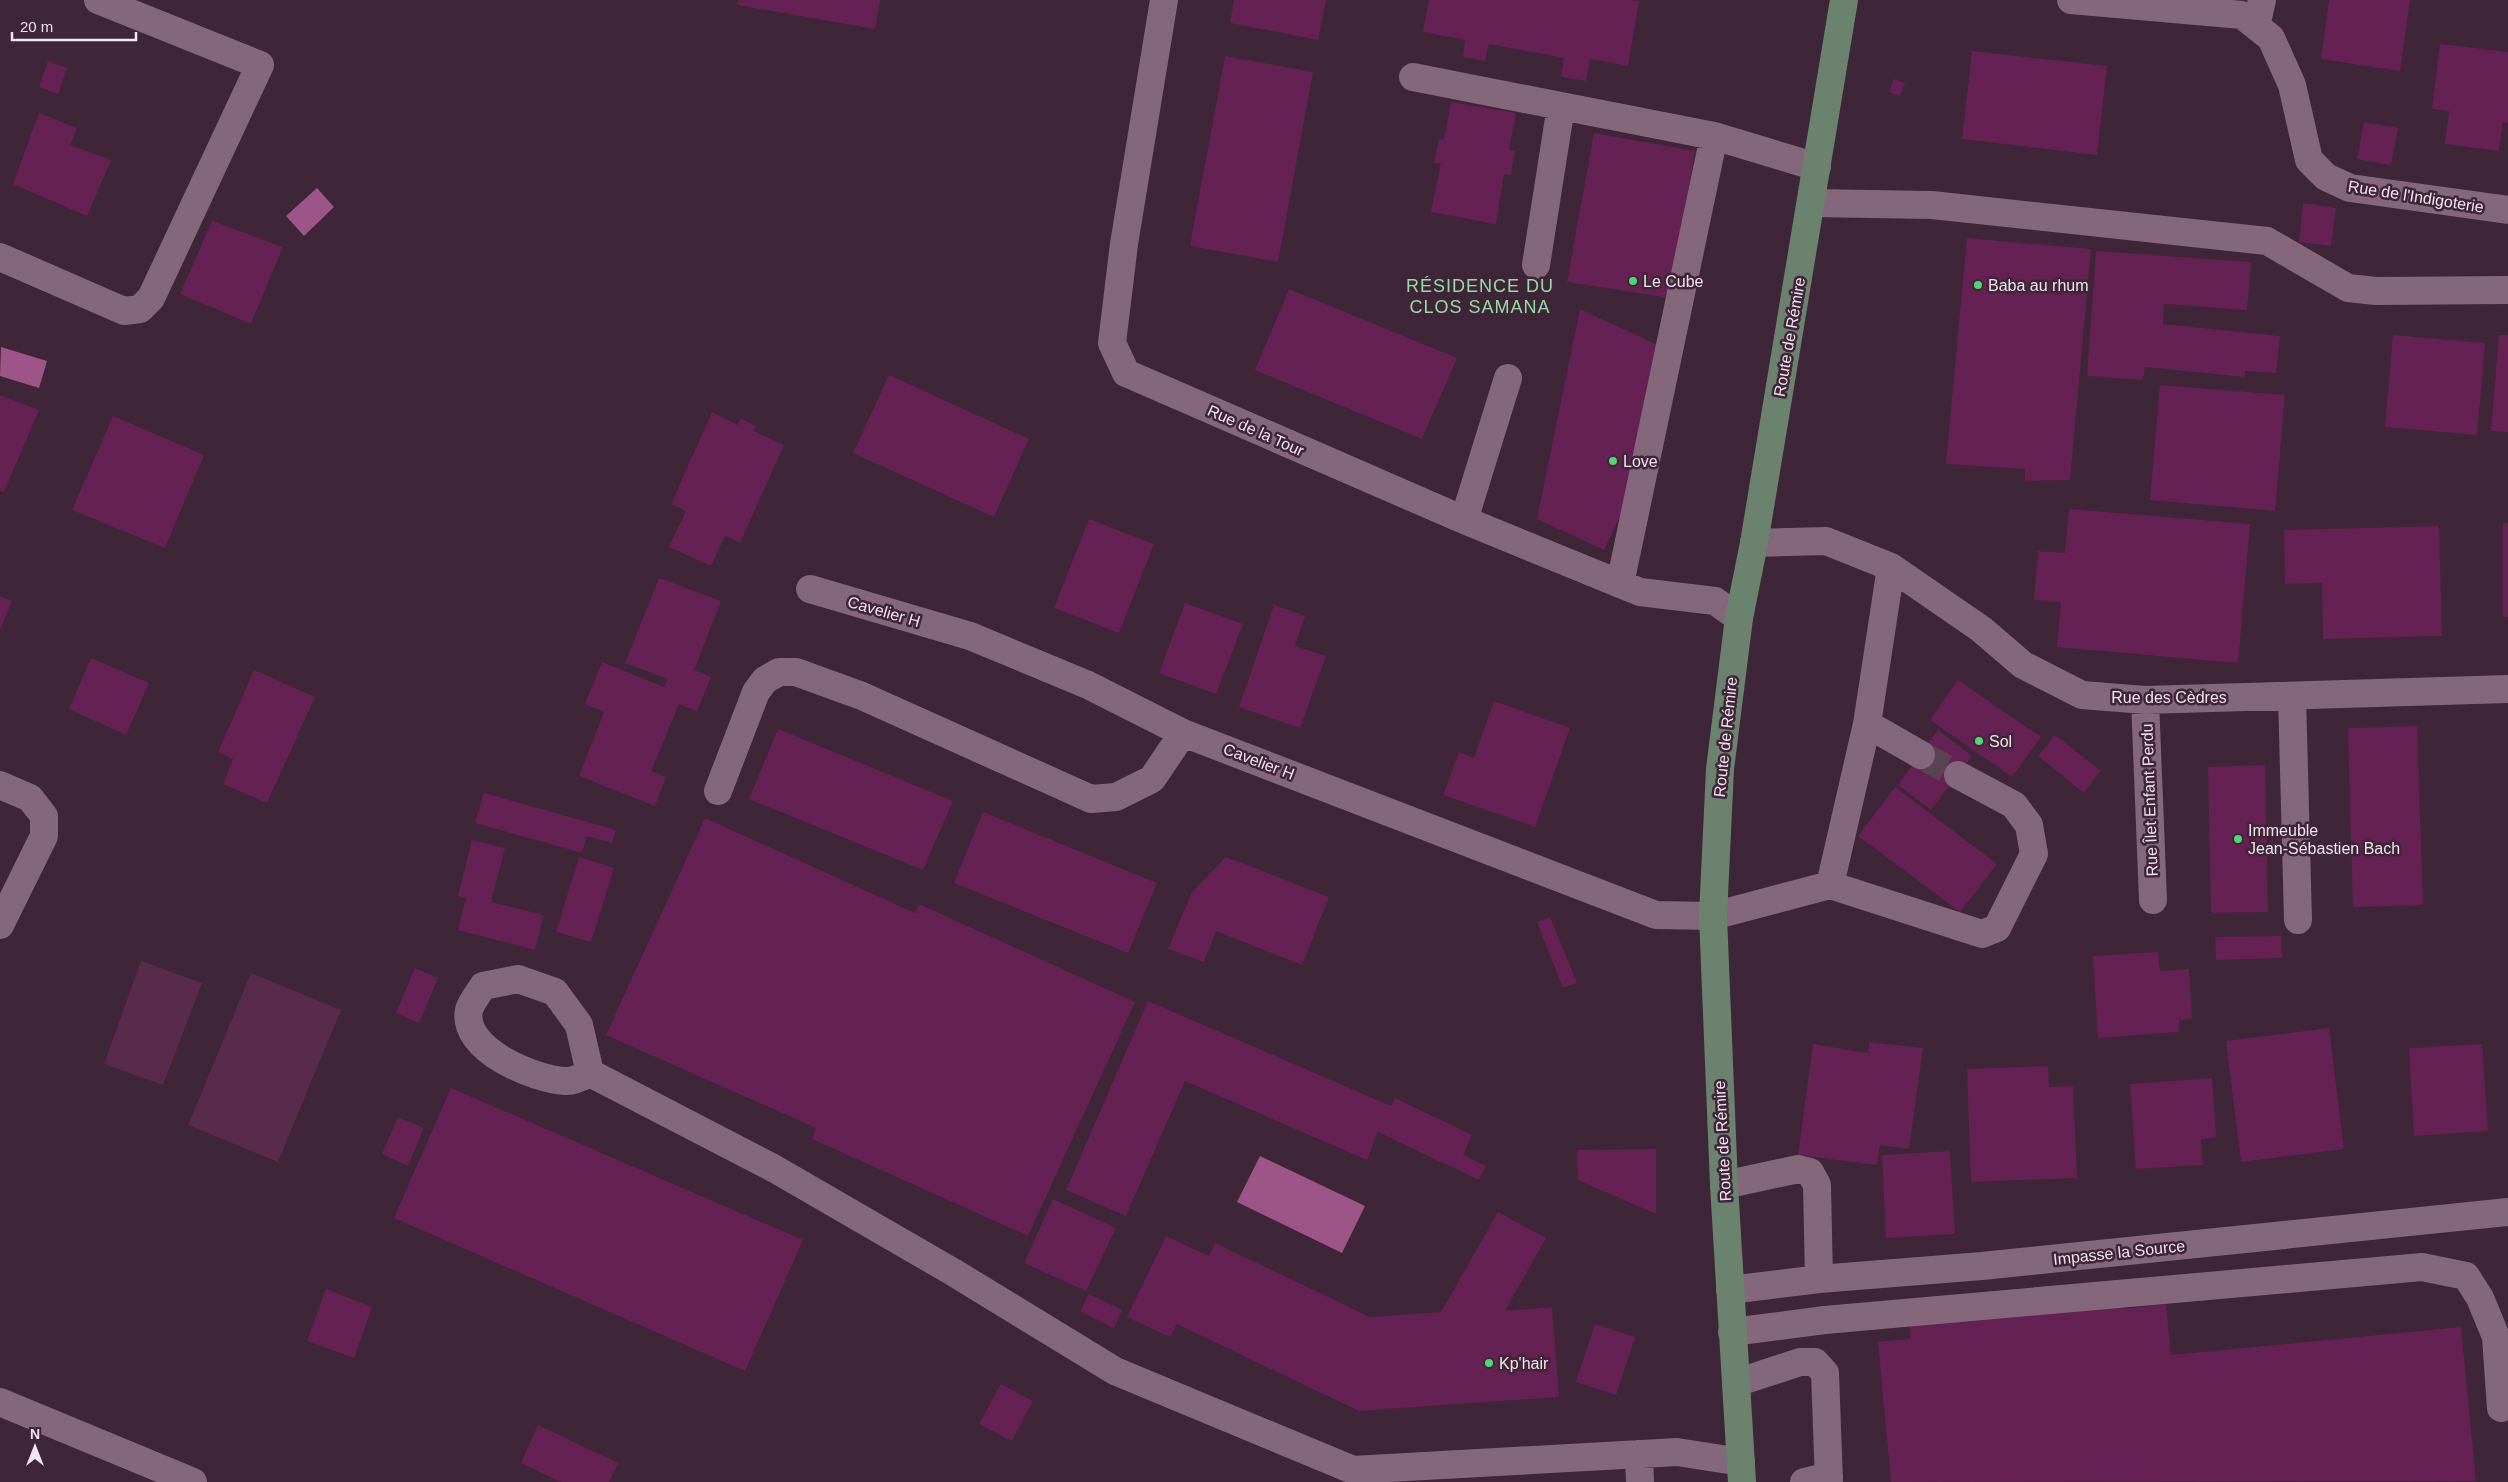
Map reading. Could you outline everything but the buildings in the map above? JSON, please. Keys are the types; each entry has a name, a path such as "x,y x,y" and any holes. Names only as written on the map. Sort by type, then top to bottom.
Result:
{"main road":[{"name":"Route de Rémire","path":"1741,1472 1724,1185 1713,916 1720,769 1739,618 1754,543 1844,0"}],"street":[{"path":"0,257 124,311 140,309 151,298 260,65 98,0"},
{"name":"Rue de la Tour","path":"1164,0 1124,244 1112,343 1126,373 1464,520 1640,592 1715,601 1739,618"},
{"name":"Rue de l'Indigoterie","path":"2071,0 2242,15 2271,38 2292,85 2309,160 2326,177 2350,188 2508,210"},
{"path":"2256,26 2262,0"},
{"path":"1413,76 1714,136 1817,167"},
{"path":"1536,265 1561,106"},
{"path":"1620,584 1714,136"},
{"path":"1811,204 1932,205 2267,241 2348,288 2376,291 2508,290"},
{"path":"1464,520 1508,378"},
{"name":"Rue des Cèdres","path":"1754,543 1826,541 1891,567 1981,629 2023,665 2082,695 2145,700 2508,688"},
{"path":"1891,567 1867,724 1830,885 1982,934 1997,928 2034,854 2029,825 2014,805 1958,775"},
{"name":"Cavelier H","path":"810,589 970,636 1088,685 1183,733 1656,915 1713,916 1830,885"},
{"path":"718,791 756,692 765,680 779,672 796,672 862,696 1091,799 1116,797 1152,779 1183,733"},
{"path":"2292,696 2298,920"},
{"name":"Rue Îlet Enfant Perdu","path":"2145,700 2153,900"},
{"path":"1867,724 1921,755"},
{"path":"0,785 30,798 44,816 44,836 0,925"},
{"path":"590,1073 579,1025 555,992 518,979 483,986 469,1010 473,1034 495,1057 534,1074 567,1082 590,1073 775,1169 953,1272 1115,1371 1353,1470 1677,1452 1741,1472"},
{"path":"1724,1185 1798,1169 1810,1172 1817,1185 1819,1279"},
{"name":"Impasse la Source","path":"1730,1290 1819,1279 1982,1266 2508,1212"},
{"path":"1732,1332 1825,1320 2422,1267 2466,1276 2480,1298 2496,1337 2501,1408"},
{"path":"1736,1383 1800,1362 1815,1362 1825,1373 1821,1480"},
{"path":"0,1402 193,1482"},
{"path":"1639,1454 1640,1482"}],"shaded area":[{"path":"317,188 334,207 304,236 286,216"},
{"path":"1,347 47,361 39,388 0,376"},
{"path":"141,961 202,983 163,1085 104,1064"},
{"path":"251,973 341,1010 278,1162 188,1125"},
{"path":"1260,1156 1365,1206 1342,1253 1237,1202"}],"tunnel":[{"path":"1921,755 1958,775"}],"place":[{"name":"Le Cube","path":"1633,281"},
{"name":"Baba au rhum","path":"1978,285"},
{"name":"Love","path":"1613,461"},
{"name":"Sol","path":"1979,741"},
{"name":"Immeuble Jean-Sébastien Bach","path":"2238,839"},
{"name":"Kp'hair","path":"1489,1363"}],"district":[{"name":"RÉSIDENCE DU CLOS SAMANA","path":"1480,296"}]}
